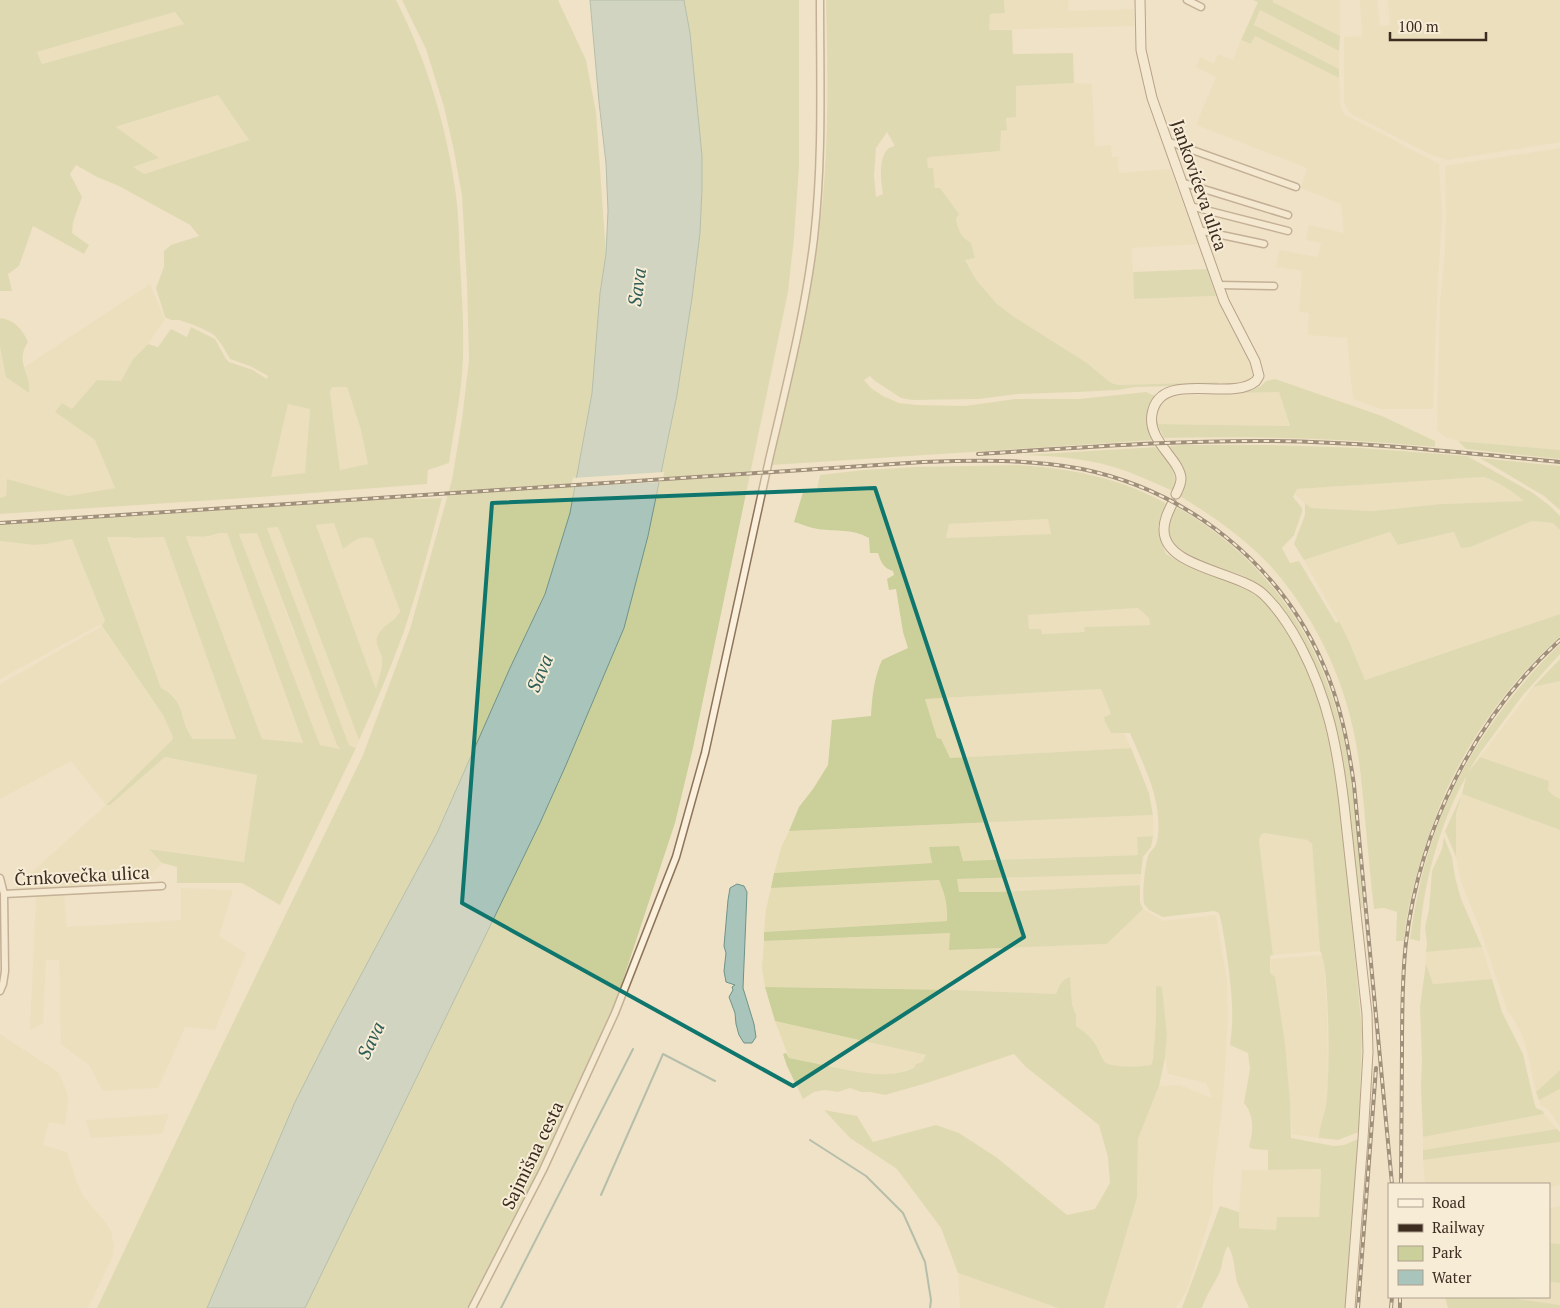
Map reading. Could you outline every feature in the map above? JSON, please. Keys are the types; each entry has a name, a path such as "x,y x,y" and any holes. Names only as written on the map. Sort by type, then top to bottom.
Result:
{"main road":[{"name":"Jankovićeva ulica","path":"1140,0 1140,38 1144,66 1152,98 1218,285 1234,322 1255,361 1258,373 1256,381 1245,387 1177,390 1165,394 1157,402 1152,415 1152,423 1156,436 1180,474 1180,484 1176,494"},
{"path":"1172,504 1164,526 1164,536 1169,546 1187,561 1245,582 1262,593 1270,601 1288,625 1306,657 1322,695 1330,721 1344,804 1367,1033 1365,1106 1350,1308"}],"street":[{"name":"Sajmišna cesta","path":"472,1308 543,1170 615,1013 676,857 705,754 805,300 814,240 820,167 820,0"},
{"path":"1187,0 1201,7"},
{"path":"1167,141 1296,187"},
{"path":"1181,182 1288,215"},
{"path":"1190,206 1288,231"},
{"path":"1198,230 1264,244"},
{"path":"1218,285 1274,286"},
{"name":"Črnkovečka ulica","path":"0,878 4,894 5,971 0,991"},
{"name":"Črnkovečka ulica","path":"4,894 162,886"}],"highlighted area":[{"path":"875,488 1024,937 793,1086 462,903 492,503"}],"shaded area":[{"path":"1004,0 1069,0 1068,11 1134,9 1134,26 989,30 989,14 1005,13"},
{"path":"1273,0 1340,0 1340,36 1273,2"},
{"path":"1360,0 1377,0 1380,26 1390,25 1388,0 1560,0 1560,142 1448,160 1432,155 1353,115 1344,103 1344,37 1362,36"},
{"path":"1260,10 1339,51 1339,69 1254,26"},
{"path":"175,12 184,24 42,64 37,52"},
{"path":"1255,36 1339,78 1341,108 1344,114 1439,164 1442,213 1433,409 1381,409 1353,399 1347,338 1308,335 1309,313 1299,312 1302,271 1276,267 1279,250 1318,257 1321,243 1306,240 1309,225 1344,233 1341,204 1301,188 1307,168 1196,125 1216,77 1196,67 1200,57 1214,64 1218,54 1233,60 1241,40 1251,44"},
{"path":"1092,84 1095,146 1111,145 1112,157 1118,157 1119,173 1170,169 1198,244 1132,248 1134,299 1216,296 1251,358 1254,370 1253,376 1249,380 1219,385 1218,382 1119,385 1111,383 1087,363 997,304 977,281 965,259 974,258 971,243 963,238 956,219 935,188 933,169 928,168 927,159 1007,130 1006,117 1016,117 1015,86"},
{"path":"218,95 249,140 144,174 132,167 158,158 115,128"},
{"path":"1560,148 1560,450 1458,441 1445,437 1437,430 1440,302 1445,251 1445,166"},
{"path":"150,284 165,319 148,344 133,359 121,381 97,381 86,432 96,440 115,488 68,496 7,480 6,496 0,498 0,347 3,359 30,387 23,368"},
{"path":"332,387 347,387 361,430 369,464 340,471 330,392"},
{"path":"1279,392 1290,426 1157,424 1156,419 1159,409 1170,397"},
{"path":"288,403 310,408 305,474 270,477"},
{"path":"1484,477 1514,492 1525,501 1441,504 1372,511 1311,508 1294,494 1296,489"},
{"path":"1049,519 1051,534 946,538 949,524"},
{"path":"1532,521 1553,523 1560,530 1560,614 1365,680 1349,641 1304,560 1390,532 1399,545 1455,532 1461,548 1471,547"},
{"path":"334,523 357,538 368,537 373,539 400,611 382,630 377,643 382,656 382,662 376,690 316,525"},
{"path":"278,527 359,740 356,748 349,745 267,528"},
{"path":"257,532 290,623 342,749 320,746 239,534"},
{"path":"219,533 227,533 303,744 262,739 186,535 209,537"},
{"path":"107,536 135,538 164,537 236,739 193,739 189,733 174,696 161,688"},
{"path":"72,538 105,621 102,627 163,715 173,737 107,804 110,804 165,757 257,774 245,862 150,849 162,863 143,884 10,892 106,805 71,761 0,799 0,684 102,626 99,625 0,679 0,541 34,545"},
{"path":"1138,608 1149,618 1150,625 1085,627 1085,632 1042,634 1029,630 1028,615"},
{"path":"1560,681 1560,799 1548,790 1549,781 1480,757 1533,687"},
{"path":"1101,689 1111,715 1105,722 1111,733 1124,733 1131,748 950,758 941,740 937,738 925,699"},
{"path":"1462,794 1560,830 1560,1070 1536,1092 1522,1035 1507,1010 1480,929 1461,882 1456,857 1456,814"},
{"path":"1153,815 1153,836 1137,837 1138,855 963,861 929,847 932,863 774,873 782,845 789,831"},
{"path":"1264,833 1307,840 1312,844 1320,951 1273,955 1259,840"},
{"path":"1141,874 1140,885 996,892 958,892 957,879"},
{"path":"939,880 946,895 947,921 764,932 766,909 771,888"},
{"path":"181,888 233,890 219,936 246,953 215,1030 185,1027 158,1088 103,1091 89,1065 61,1044 59,960 46,960 43,1023 30,1030 36,896 64,894 67,927 181,920"},
{"path":"1143,909 1164,921 1216,915 1227,980 1228,1017 1223,1100 1213,1181 1213,1208 1187,1290 1176,1308 1104,1308 1137,1198 1138,1139 1159,1086 1180,1085 1212,1098 1206,1083 1168,1074 1165,1058 1167,1034 1162,987 1156,987 1156,1019 1151,1065 1145,1067 1110,1066 1105,1062 1095,1043 1085,1032 1076,1026 1076,1015 1072,1004 1057,994 958,990 765,987 762,968 764,941 950,933 950,950 1107,944"},
{"path":"1482,947 1492,979 1433,984 1426,963 1426,952"},
{"path":"1323,955 1327,1004 1328,1083 1319,1138 1292,1134 1285,1043 1270,973 1270,959"},
{"path":"775,1021 926,1055 922,1062 914,1068 886,1075 871,1074 789,1058"},
{"path":"0,1034 58,1072 67,1092 68,1102 65,1125 49,1122 43,1145 67,1152 83,1196 111,1231 114,1246 113,1256 88,1308 0,1308"},
{"path":"1560,1089 1560,1127 1548,1109 1540,1105 1539,1100"},
{"path":"169,1114 162,1134 91,1138 86,1120"},
{"path":"1544,1114 1557,1129 1423,1150 1423,1137"},
{"path":"1560,1142 1560,1185 1550,1187 1550,1183 1425,1183 1423,1160"},
{"path":"1321,1169 1319,1217 1277,1217 1276,1230 1238,1228 1242,1170"},
{"path":"1560,1206 1560,1244 1550,1243 1550,1208"},
{"path":"958,1273 1058,1308 960,1308"},
{"path":"1550,1282 1560,1283 1560,1305 1513,1298 1550,1298"}],"green space":[{"path":"0,0 396,0 417,47 434,95 452,170 458,220 463,310 463,358 458,410 449,463 428,470 427,484 0,514 0,498 6,496 7,479 68,496 115,488 95,440 55,412 62,403 72,409 97,380 121,381 133,359 148,344 158,347 171,329 187,337 191,327 215,339 229,362 253,370 267,379 268,376 250,366 230,359 222,345 211,333 194,325 165,317 156,288 164,267 164,251 171,245 199,236 190,225 76,165 70,174 82,197 73,222 72,233 89,245 84,254 33,226 19,266 8,274 12,291 0,291","holes":["175,12 184,24 42,64 37,52","218,95 249,140 144,174 133,167 159,158 116,127","332,387 347,387 361,430 368,464 340,470 330,392","288,404 310,409 305,473 271,477"]},
{"path":"402,0 558,0 586,60 596,112 606,254 600,293 592,393 570,513 545,593 437,833 295,1102 207,1308 97,1308 363,755 410,629 452,480 469,360 462,196 444,107 426,49"},
{"path":"684,0 799,0 799,167 788,292 693,748 675,823 614,1007 541,1167 467,1308 305,1308 540,823 624,628 648,536 677,395 700,233 702,156 690,33"},
{"path":"826,0 1004,0 1005,13 990,14 989,30 1012,30 1013,54 1073,53 1074,83 1016,86 1016,117 1006,118 1007,130 1001,131 1000,151 930,157 927,159 928,168 933,168 935,188 940,188 959,214 956,219 959,230 962,236 971,243 975,258 965,260 977,281 997,304 1087,363 1111,383 1119,385 1218,382 1218,385 1135,387 1118,390 1018,394 979,399 912,400 901,398 870,376 864,380 871,388 883,396 899,403 917,405 965,406 1015,399 1079,399 1146,392 1155,396 1148,414 1154,440 772,465 804,321 819,234 826,147","holes":["887,132 895,146 888,149 883,158 881,164 883,194 876,197 874,176 876,148"]},
{"path":"1253,0 1273,0 1273,2 1340,36 1339,51 1260,10 1254,25 1339,69 1339,78 1255,36 1251,44 1241,40 1258,2"},
{"path":"1207,269 1216,296 1134,299 1133,272"},
{"path":"0,318 10,321 17,326 28,342 24,349 23,362 29,393 6,377 0,347"},
{"path":"1275,379 1382,416 1435,441 1435,447 1300,438 1164,438 1157,424 1290,426 1279,392 1243,393 1261,386 1266,381"},
{"path":"1458,441 1560,450 1560,459 1466,449"},
{"path":"1168,446 1362,448 1467,456 1533,493 1560,516 1560,530 1553,523 1532,521 1471,547 1461,548 1454,532 1398,545 1390,532 1304,560 1294,544 1305,515 1305,503 1311,508 1372,511 1441,504 1524,501 1495,481 1484,477 1297,489 1293,497 1302,508 1302,512 1294,535 1282,548 1290,563 1299,561 1336,623 1339,621 1365,680 1560,614 1560,637 1526,670 1495,708 1456,770 1439,808 1416,875 1407,915 1404,941 1396,941 1397,912 1384,908 1374,909 1358,755 1347,705 1329,657 1305,612 1291,591 1265,560 1230,530 1180,496 1184,488 1184,470"},
{"path":"1157,447 1174,474 1175,486 1173,491 1114,467 1062,457 1023,455"},
{"path":"1480,458 1560,466 1560,510 1544,496"},
{"path":"1037,466 1095,476 1132,487 1150,495 1167,504 1158,527 1166,554 1184,564 1248,587 1270,606 1283,624 1305,664 1322,706 1338,778 1362,1031 1359,1132 1338,1140 1319,1138 1327,1093 1328,1025 1326,978 1320,951 1312,844 1307,840 1264,833 1259,840 1273,955 1270,956 1270,973 1275,977 1285,1043 1291,1138 1334,1146 1344,1145 1358,1139 1345,1308 1249,1308 1237,1282 1233,1259 1228,1246 1220,1272 1202,1308 1182,1308 1220,1206 1239,1212 1239,1228 1276,1230 1277,1217 1319,1217 1321,1169 1268,1170 1268,1150 1249,1147 1252,1124 1250,1113 1244,1103 1250,1069 1248,1053 1230,1045 1231,990 1219,913 1214,911 1163,917 1149,910 1144,904 1146,864 1149,854 1157,841 1158,812 1147,772 1130,733 1111,733 1105,722 1104,717 1111,714 1101,689 925,699 937,738 941,739 950,758 1131,748 1149,793 1153,815 789,831 799,807 828,765 832,720 871,716 874,688 882,660 908,648 903,632 896,589 889,590 887,579 894,575 893,571 883,564 878,553 870,553 869,538 856,533 825,530 794,522 804,489 817,490 820,475 914,467","holes":["1048,519 1051,534 946,538 949,524","1138,608 1149,618 1150,625 1084,627 1085,632 1042,634 1041,629 1029,629 1028,615"]},
{"path":"415,497 415,499 442,498 419,584 403,634 359,740 278,527 267,528 349,745 356,748 280,905 242,883 177,883 177,867 162,863 149,849 244,862 257,775 165,757 110,805 106,805 173,737 163,715 102,626 105,621 72,539 34,545 0,541 0,525","holes":["334,523 343,549 360,538 373,539 400,611 381,630 377,638 382,662 376,689 316,525","227,533 303,743 262,739 186,536 202,537","257,533 340,749 320,745 239,534","107,537 164,537 236,739 193,739 188,732 179,705 169,693 161,688"]},
{"path":"1175,506 1235,548 1260,573 1282,600 1302,630 1318,661 1332,695 1347,753 1356,819 1363,908 1358,908 1325,695 1262,589 1257,584 1239,574 1197,561 1178,550 1168,532 1168,526"},
{"path":"1560,644 1560,654 1523,695 1468,772 1480,757 1549,781 1548,790 1560,799 1560,830 1462,794 1466,777 1440,835 1424,900 1420,941 1410,939 1427,857 1437,827 1463,769 1517,690"},
{"path":"1560,659 1560,681 1533,687"},
{"path":"1462,794 1456,814 1456,857 1445,831"},
{"path":"1153,836 1151,847 1143,857 1141,874 957,879 959,892 1140,885 1140,902 1143,909 1107,944 949,950 950,933 764,941 764,932 947,921 946,900 939,880 771,888 774,873 932,863 929,847 959,846 963,861 1138,855 1137,837"},
{"path":"1444,837 1452,857 1461,899 1482,947 1426,952 1425,927 1429,910 1432,871 1442,849"},
{"path":"1426,963 1433,984 1492,979 1502,1012 1523,1054 1536,1108 1543,1111 1544,1114 1423,1137 1420,1007"},
{"path":"1070,977 1076,1026 1092,1039 1102,1058 1108,1064 1135,1067 1151,1065 1156,1019 1156,986 1162,987 1167,1034 1165,1058 1159,1086 1138,1139 1137,1198 1104,1308 1058,1308 958,1273 941,1228 897,1169 850,1138 824,1110 857,1116 873,1142 936,1125 959,1133 996,1157 1067,1215 1095,1209 1110,1183 1108,1157 1099,1125 1026,1067 1014,1054 885,1095 861,1092 850,1088 838,1092 825,1090 814,1092 803,1099 783,1054 786,1053 789,1058 832,1067 886,1074 914,1068 916,1064 922,1062 926,1055 775,1021 765,987 958,990 1056,994 1062,982"},
{"path":"1560,1070 1560,1089 1539,1100 1536,1092"},
{"path":"1557,1129 1560,1132 1560,1142 1423,1160 1423,1150"},
{"path":"1550,1243 1560,1244 1560,1283 1550,1282"},
{"path":"1445,1298 1513,1298 1560,1305 1560,1308 1448,1308"}],"water":[{"name":"Sava","path":"590,0 684,0 690,33 702,156 700,233 677,395 648,536 624,628 540,823 305,1308 207,1308 295,1102 437,833 545,594 570,513 592,393 600,293 606,254 608,211 606,163"},
{"path":"737,884 744,886 747,892 743,988 754,1024 756,1037 752,1043 744,1043 739,1035 735,1013 729,997 733,990 732,987 735,985 726,982 724,971 728,900 730,888"}],"pier":[{"path":"664,472 662,482 571,487 573,478"}],"waterway":[{"path":"501,1308 633,1049"},
{"path":"601,1195 663,1054 715,1081"},
{"path":"810,1140 866,1176 903,1213 925,1262 931,1300 930,1308"}],"railway":[{"path":"978,454 1162,443 1273,441 1381,446 1560,462"},
{"path":"0,523 943,461 1042,463 1082,469 1121,480 1158,495 1193,514 1226,537 1256,564 1282,594 1305,628 1329,678 1339,708 1354,785 1392,1183"},
{"path":"1401,1183 1404,969 1413,899 1424,858 1438,817 1456,777 1478,739 1502,704 1530,670 1560,640"},
{"path":"1358,1308 1376,1068"},
{"path":"1391,1308 1392,1298"},
{"path":"1400,1298 1400,1308"}]}
